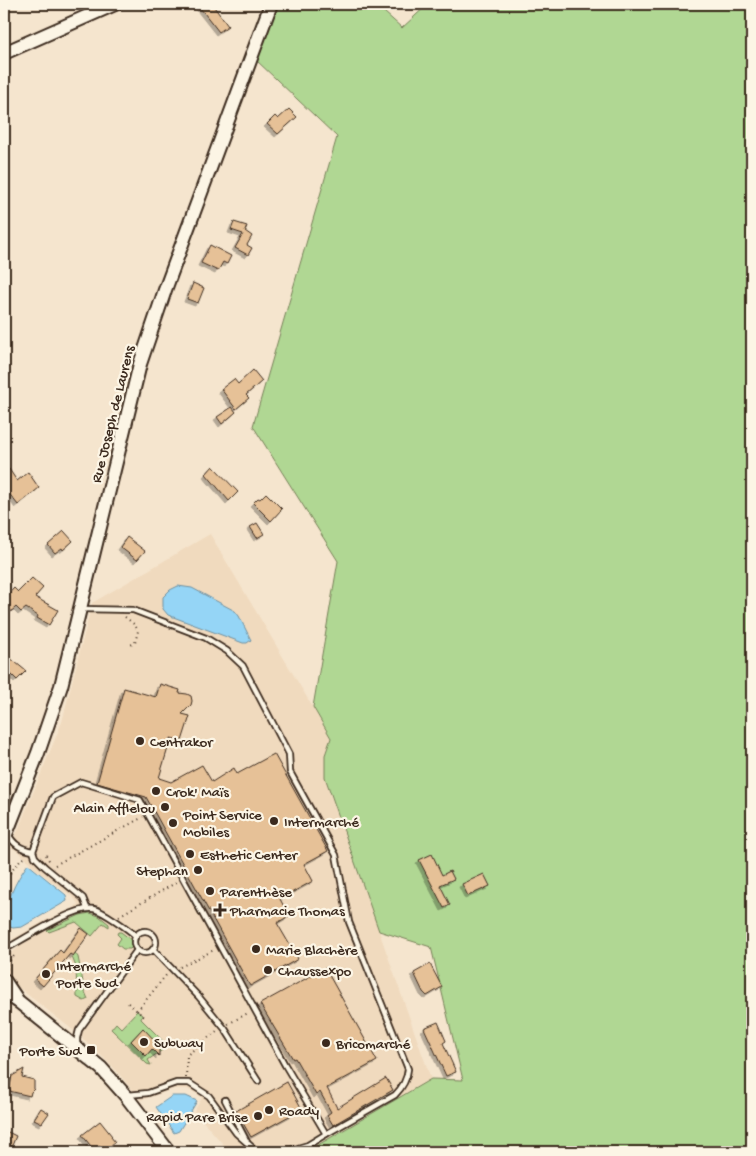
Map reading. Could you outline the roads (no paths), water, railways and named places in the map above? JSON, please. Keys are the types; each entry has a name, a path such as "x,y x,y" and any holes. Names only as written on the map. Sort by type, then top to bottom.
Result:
{"main road":[{"path":"4,53 115,4"},
{"name":"Rue Joseph de Laurens","path":"6,833 54,710 81,608 140,364 165,290 271,4"},
{"path":"5,976 19,1002"},
{"path":"4,992 101,1068 126,1096 169,1152"}],"lane":[{"path":"81,608 133,610 206,638 227,652 243,666 289,754 290,772 336,855 349,922 408,1069 408,1077 402,1088 395,1095 308,1144 284,1152"},
{"path":"33,852 52,797 81,782 140,800 254,1009 326,1134"},
{"path":"6,833 12,841 23,849 33,852 44,867 83,898 86,908"},
{"path":"4,950 26,939 51,922 86,908 96,909 136,936"},
{"path":"145,931 152,934 155,939 153,949 147,953 137,950 134,943 136,936 145,931"},
{"path":"153,949 199,997 223,1027 258,1081"},
{"path":"77,1048 77,1038 80,1030 137,950"},
{"path":"126,1096 148,1093 176,1082 189,1083 209,1096 236,1133 260,1152"},
{"path":"225,1100 249,1145"}],"water":[{"path":"178,586 192,588 235,611 251,640 243,643 168,615 163,609 163,597 170,590"},
{"path":"28,864 66,895 67,901 22,927 13,928 4,925 7,908 15,886"},
{"path":"172,1096 186,1096 197,1101 179,1131 174,1133 156,1107"}],"place":[{"name":"Centrakor","path":"140,741"},
{"name":"Crok' Maïs","path":"156,791"},
{"name":"Alain Afflelou","path":"165,807"},
{"name":"Intermarché","path":"274,821"},
{"name":"Point Service Mobiles","path":"173,823"},
{"name":"Esthetic Center","path":"190,854"},
{"name":"Stephan","path":"198,870"},
{"name":"Parenthèse","path":"210,891"},
{"name":"Pharmacie Thomas","path":"220,910"},
{"name":"Marie Blachère","path":"256,949"},
{"name":"Chaussexpo","path":"268,970"},
{"name":"Intermarché Porte Sud","path":"46,974"},
{"name":"Subway","path":"144,1042"},
{"name":"Bricomarché","path":"326,1043"},
{"name":"Porte Sud","path":"91,1050"},
{"name":"Roady","path":"269,1110"},
{"name":"Rapid Pare Brise","path":"258,1116"}]}
